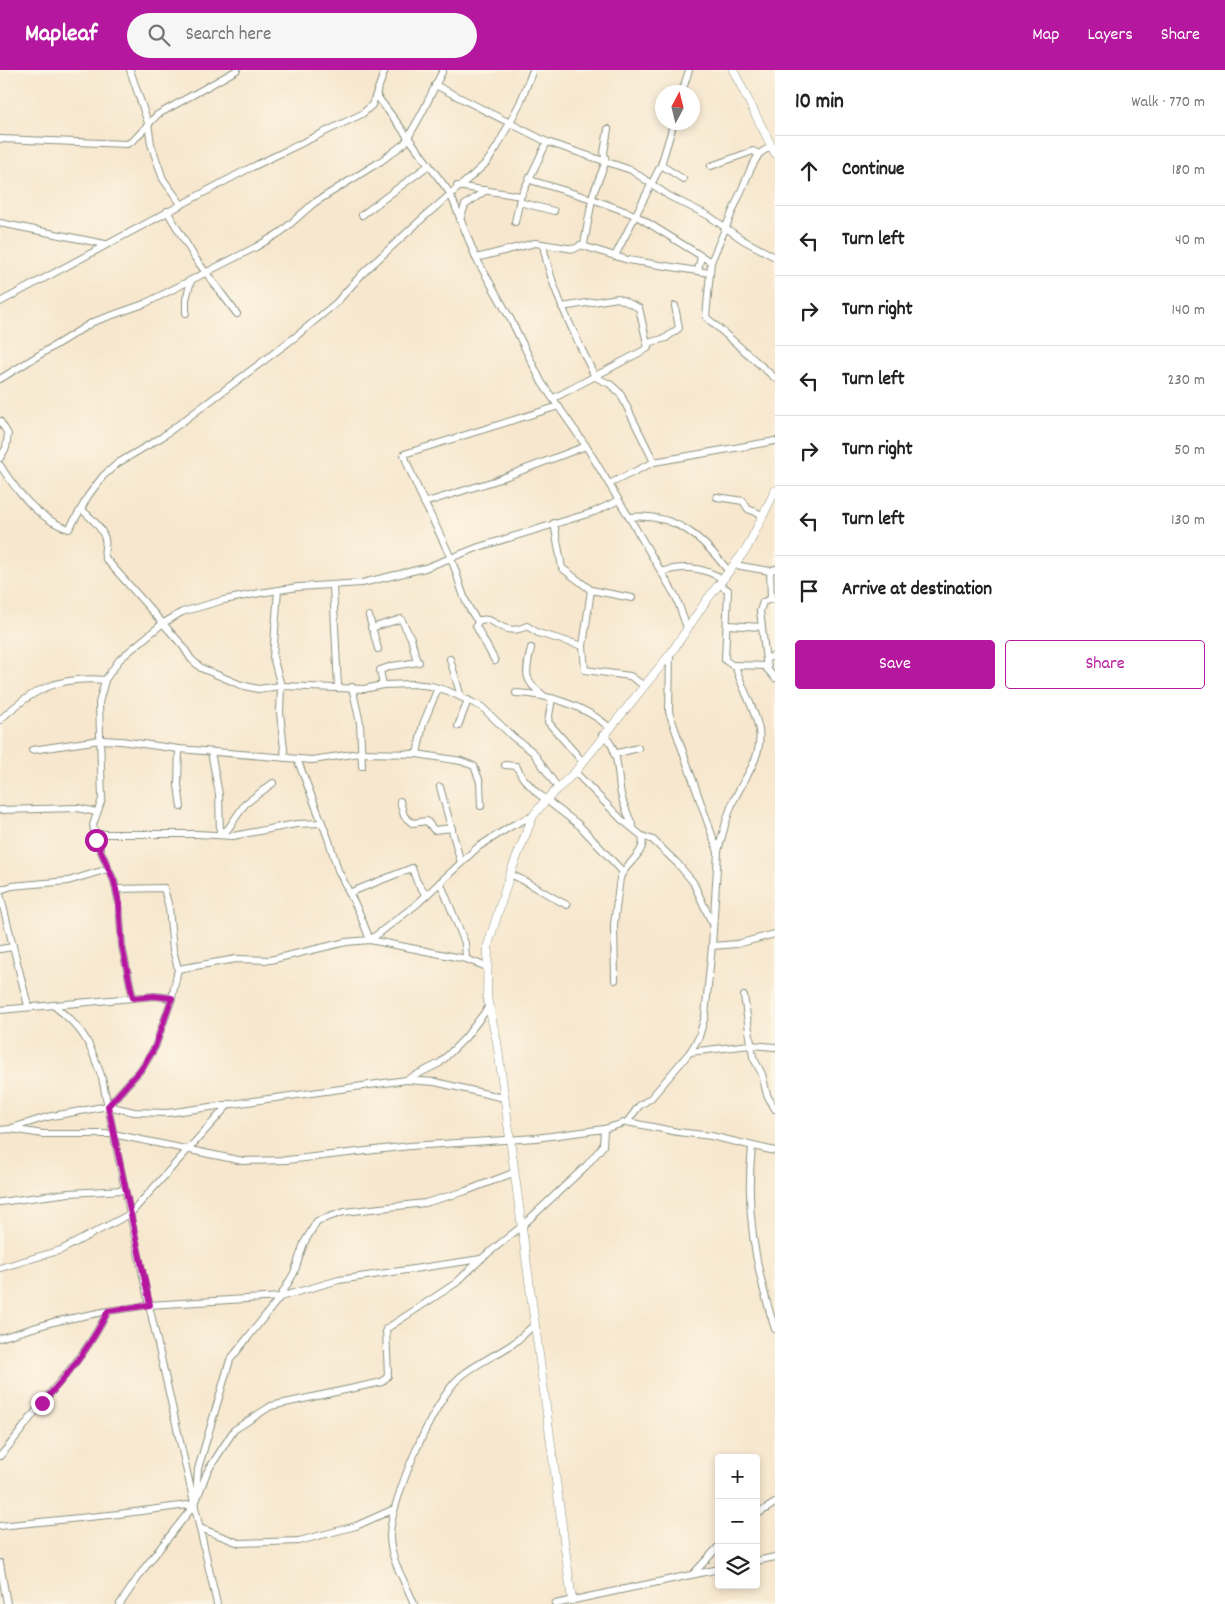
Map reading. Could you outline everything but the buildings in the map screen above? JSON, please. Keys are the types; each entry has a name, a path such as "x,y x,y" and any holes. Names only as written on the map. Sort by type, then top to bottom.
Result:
{"main road":[{"path":"732,70 773,150"},
{"path":"572,1600 497,1042 488,1008 488,945 510,874 533,816 544,800 575,772 609,727 670,653 686,628 747,548 775,491"}],"street":[{"path":"130,70 148,123 151,144 163,179 181,204"},
{"path":"0,139 127,144 134,140 157,115 237,70"},
{"path":"0,302 181,204 362,114 372,105 377,96 385,70"},
{"path":"0,379 94,322 144,304 191,281 281,232 314,203 397,150 408,136 430,98 443,70"},
{"path":"0,465 10,480 36,509 55,525 70,530 88,496 103,476 118,463 162,437 294,338 336,303 363,272 457,186 487,162 509,123 533,70"},
{"path":"684,85 689,70"},
{"path":"435,85 547,142 631,170 669,196 709,216 775,257"},
{"path":"377,96 450,193 476,258 510,318 542,384 554,398 586,446 617,501 629,517 676,596 686,628"},
{"path":"476,258 527,244 543,244 574,249 584,244 592,199 606,161 604,153 608,129"},
{"path":"615,256 661,165 672,130"},
{"path":"515,222 520,199 547,142"},
{"path":"711,166 753,151 759,154 773,150"},
{"path":"759,154 711,262 706,317 775,378"},
{"path":"362,216 429,165"},
{"path":"661,165 682,179"},
{"path":"530,180 592,199 635,215 711,262"},
{"path":"457,186 486,190 520,199 554,212"},
{"path":"460,221 465,205 486,190"},
{"path":"167,212 237,314"},
{"path":"0,223 45,234 79,237 105,244"},
{"path":"543,244 546,264 562,306 595,377 610,384 620,393 654,462"},
{"path":"580,245 615,256 710,273"},
{"path":"698,271 701,256"},
{"path":"186,313 186,299 191,281"},
{"path":"554,398 648,348 639,308 618,298 562,306"},
{"path":"648,343 666,338 679,328 675,306"},
{"path":"495,661 476,626 478,622 466,603 451,560 424,503 404,454 559,406"},
{"path":"0,421 8,434 6,448 0,458"},
{"path":"608,484 654,462 775,441"},
{"path":"424,503 494,481 586,446"},
{"path":"717,497 742,501 748,509 764,515"},
{"path":"133,998 122,946 116,889 93,825 102,799 99,703 105,680 120,659 162,624 182,612 224,600 278,590 362,583 425,568 451,560 479,547 594,512 617,501"},
{"path":"81,509 102,532 106,540 104,556 106,559 191,659 201,668 241,685 258,689 281,686 364,688 413,684 438,688 482,707 513,737 533,752 558,788"},
{"path":"629,517 653,516 675,522 705,545 729,572"},
{"path":"554,523 562,568 591,590 632,598"},
{"path":"735,564 773,570 773,599 765,600 760,605 767,669 774,675"},
{"path":"661,572 675,568 692,567 703,569 721,582 728,590 725,660 735,665 768,666"},
{"path":"333,586 338,687"},
{"path":"278,590 273,657 281,686 280,714 285,758"},
{"path":"591,590 583,646 585,670 630,676 643,685"},
{"path":"369,616 378,649"},
{"path":"371,628 401,619 411,638 418,662 380,670 383,685"},
{"path":"478,622 483,619 492,620 498,626 509,630 527,626 538,633 583,646"},
{"path":"728,625 762,627"},
{"path":"532,648 527,675 530,686 549,698"},
{"path":"670,653 669,712 718,852"},
{"path":"767,658 775,656"},
{"path":"450,659 461,697"},
{"path":"627,1122 639,1106 651,1098 690,1052 702,1027 712,946 718,852 726,819 741,786 750,773 758,748 759,731 735,665"},
{"path":"0,720 27,696 41,688 68,681 105,680"},
{"path":"352,687 360,723 362,766"},
{"path":"417,754 423,724 438,688"},
{"path":"516,693 549,698 580,709 609,727"},
{"path":"549,698 548,722 582,761"},
{"path":"458,726 468,700"},
{"path":"602,736 608,742 614,754 621,796 634,828"},
{"path":"32,750 100,740 121,741 179,750 312,760 360,753 417,754 461,761 474,766 480,782 481,806"},
{"path":"614,754 638,748"},
{"path":"179,750 178,785 181,806"},
{"path":"211,752 219,794 220,835"},
{"path":"297,759 349,893 370,940"},
{"path":"505,765 516,766 523,778 544,800 579,825 622,871"},
{"path":"575,772 622,820 642,836 653,840 693,882 711,916 713,930"},
{"path":"220,835 228,829 245,804 273,783"},
{"path":"440,787 461,863"},
{"path":"400,801 404,816 412,822 427,821 434,830 452,828"},
{"path":"0,810 78,808 96,812"},
{"path":"370,940 426,895 478,847 495,835 533,816"},
{"path":"95,834 251,835 296,824 322,823"},
{"path":"615,980 614,924 622,871 640,852 644,842 642,836"},
{"path":"349,893 412,868 417,882 426,895"},
{"path":"0,890 12,886 68,881 108,869"},
{"path":"510,874 532,883 542,893 567,905"},
{"path":"440,882 465,943 466,960"},
{"path":"108,1106 143,1067 155,1047 172,998 178,969 173,950 169,908 164,888 116,889"},
{"path":"0,894 28,1006"},
{"path":"712,946 737,944 775,934"},
{"path":"178,969 236,959 270,960 346,942 370,940 466,960 487,967"},
{"path":"0,949 13,947"},
{"path":"0,1010 154,996 172,998"},
{"path":"744,996 753,1057 762,1074 767,1095 775,1109"},
{"path":"53,1004 77,1023 92,1050 108,1106 124,1190 217,1604"},
{"path":"406,1080 440,1063 465,1038 488,1008"},
{"path":"690,1052 750,1045 775,1047"},
{"path":"0,1130 46,1117 108,1106 134,1112 166,1113 406,1080 435,1082 504,1098"},
{"path":"0,1268 60,1250 130,1214 155,1183 188,1151 228,1104"},
{"path":"11,1128 43,1134 113,1134 243,1161 286,1160 410,1146 509,1141 604,1129 627,1122 711,1136 775,1151"},
{"path":"120,1604 146,1566 195,1504 207,1472 234,1430 271,1406 382,1382 388,1376 386,1329 456,1283 481,1259 522,1226 586,1166 603,1146 604,1129"},
{"path":"752,1147 749,1180 749,1216 760,1276 775,1329"},
{"path":"195,1504 198,1469 230,1360 280,1297 294,1273 304,1243 317,1221 344,1212 425,1203 466,1191 514,1173"},
{"path":"0,1202 69,1193 124,1190"},
{"path":"0,1338 52,1322 108,1311 150,1305 280,1297 339,1280 481,1259"},
{"path":"0,1456 42,1403 70,1372 93,1341 108,1311"},
{"path":"414,1604 394,1560 390,1536 394,1509 404,1475 440,1403 458,1378 510,1346 534,1325"},
{"path":"760,1512 775,1503"},
{"path":"0,1526 195,1504"},
{"path":"200,1528 239,1543 299,1541 356,1526 394,1509"},
{"path":"692,1575 715,1550"},
{"path":"760,1560 775,1557"},
{"path":"0,1563 7,1604"},
{"path":"555,1604 715,1570"}],"route":[{"path":"42,1403 70,1372 93,1341 108,1311 150,1305 122,1180 108,1106 143,1067 155,1047 172,998 154,996 133,998 129,971 122,946 119,903 114,881 96,840"}]}
